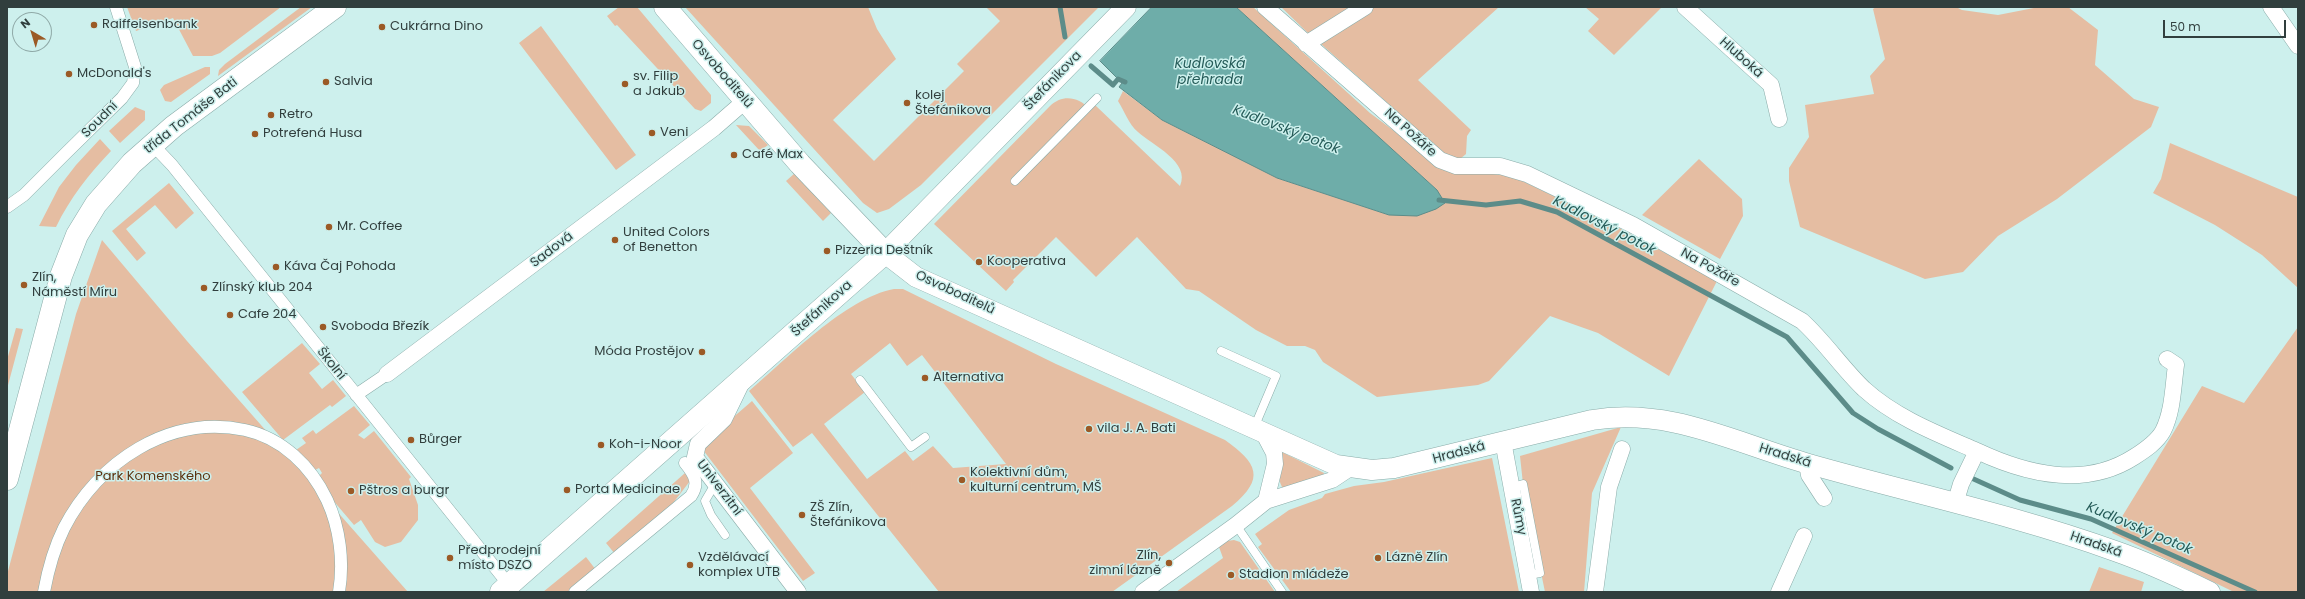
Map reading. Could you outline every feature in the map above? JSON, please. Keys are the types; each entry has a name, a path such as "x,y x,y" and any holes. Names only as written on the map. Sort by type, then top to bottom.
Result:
{"main road":[{"name":"třída Tomáše Bati","path":"7,478 61,276 70,250 96,204 120,175 152,144 335,7"},
{"name":"Osvoboditelů","path":"665,7 800,164 885,253"},
{"name":"Štefánikova","path":"505,588 742,381 885,253"}],"street":[{"name":"Soudní","path":"7,207 24,195 122,98 133,84 135,67 116,7"},
{"name":"Štefánikova","path":"885,253 1126,7"},
{"name":"Na Požáře","path":"1265,7 1440,160 1456,166 1490,165 1514,170 1633,225 1802,321 1820,338 1864,388 1883,404 1905,418 2012,466 2052,475 2087,475 2124,463 2154,442 2167,422 2176,365 2167,359"},
{"path":"1306,44 1365,7"},
{"name":"Hluboká","path":"1685,7 1771,85 1779,119"},
{"path":"2271,7 2298,46"},
{"name":"Sadová","path":"356,395 387,374 714,128 745,101"},
{"name":"Školní","path":"152,144 176,171 356,395 505,588"},
{"name":"Osvoboditelů","path":"885,253 916,277 1259,432"},
{"name":"Univerzitní","path":"742,381 724,419 696,447 695,457 798,592"},
{"name":"Hradská","path":"1259,432 1325,462 1350,468 1372,470 1394,468 1592,420 1620,416 1640,416 1685,424 1807,464 2017,520 2116,551 2210,592"},
{"path":"44,592 49,567 64,529 80,504 108,471 132,452 154,439 191,428 216,426 251,431 269,438 294,454 318,483 328,503 337,531 341,559 338,592"},
{"path":"1259,432 1274,453 1275,464 1266,501"},
{"name":"Růmy","path":"1504,442 1531,592"},
{"path":"1595,592 1609,487 1622,449"},
{"path":"1955,504 1961,484 1977,451"},
{"path":"575,592 691,496 696,487 696,480 685,463"},
{"path":"1807,464 1809,474 1824,498"},
{"path":"1143,592 1236,525 1266,501 1332,480 1350,468"},
{"path":"1779,592 1804,536"}],"lane":[{"path":"1015,181 1097,98"},
{"path":"1221,351 1276,376 1259,432"},
{"path":"860,380 911,447 925,437"},
{"path":"715,484 705,501 711,515 725,535"},
{"path":"1236,525 1282,592"}],"green space":[{"path":"127,7 281,7 220,53 212,56 193,56 173,18 136,31"},
{"path":"301,7 312,7 218,76 219,70 225,64"},
{"path":"619,7 637,7 711,95 711,103 701,111 695,109 617,25 615,26 607,16"},
{"path":"685,7 868,7 877,29 896,59 833,120 874,161 964,71 957,64 1000,21 986,7 1099,7 921,185 889,209 877,213 863,203"},
{"path":"1236,7 1253,7 1370,113 1445,169 1512,176 1612,224 1717,281 1669,376 1598,333 1550,316 1489,381 1478,385 1377,397 1323,362 1315,350 1305,346 1287,346 1256,330 1199,291 1186,289 1137,237 1096,277 1056,237 1013,280 1014,282 1006,291 934,224 1050,106 1060,100 1070,98 1081,102 1090,109 1095,105 1180,186 1182,177 1180,169 1175,162 1138,132 1129,121 1118,101 1123,91 1162,120 1277,178 1389,215 1437,190"},
{"path":"1281,7 1354,7 1309,34"},
{"path":"1374,7 1499,7 1418,80 1471,130 1467,136 1466,154 1460,159 1445,154 1321,44 1330,34"},
{"path":"1585,7 1662,7 1614,55 1588,31 1599,19"},
{"path":"1876,7 1956,7 1962,10 1998,15 2039,7 2068,7 2098,30 2095,65 2134,99 2159,107 2151,127 2057,199 1998,236 1963,272 1925,279 1800,227 1789,181 1789,168 1809,137 1805,105 1874,94 1870,76 1885,59 1873,9"},
{"path":"541,26 636,155 616,170 519,43"},
{"path":"205,67 210,67 210,74 171,102 165,101 160,90 164,85"},
{"path":"135,107 145,111 145,120 120,143 109,131"},
{"path":"736,125 749,126 768,145 760,151"},
{"path":"100,139 111,151 80,187 67,206 56,227 39,226 59,187 76,165"},
{"path":"2170,143 2298,197 2298,288 2262,255 2215,225 2153,193 2161,179"},
{"path":"1699,159 1742,199 1743,216 1720,259 1642,215"},
{"path":"795,173 831,213 823,221 786,181"},
{"path":"169,183 194,213 176,229 155,205 126,229 146,253 137,261 112,231"},
{"name":"Park Komenského","path":"102,240 187,341 408,592 7,592 7,575 76,314"},
{"path":"894,289 903,289 1056,364 1225,440 1236,448 1250,464 1253,471 1253,479 1250,487 1232,506 1112,592 939,592 812,433 793,447 749,391 817,331 856,304 875,295","holes":["890,343 907,366 922,355 1006,464 953,468 933,446 913,461 905,451 867,479 824,424 865,392 851,374"]},
{"path":"2298,327 2298,592 2234,592 2112,533 2202,386 2244,403"},
{"path":"16,328 23,329 7,389 7,360"},
{"path":"302,343 320,364 309,373 322,389 333,380 346,396 332,407 330,405 283,440 242,392"},
{"path":"752,401 793,453 750,488 815,573 803,581 700,446"},
{"path":"354,406 370,425 358,435 364,439 374,431 411,477 409,479 418,505 418,520 401,542 385,547 375,542 361,520 354,525 331,498 319,476 322,473 319,468 315,470 296,450 306,443 302,438 313,430 316,434"},
{"path":"1621,427 1592,493 1584,592 1545,592 1523,484 1520,456"},
{"path":"1282,452 1324,473 1323,478 1287,489 1282,487 1279,479 1279,470"},
{"path":"1492,458 1519,592 1291,592 1258,547 1262,544 1255,534 1289,510 1322,498 1325,494 1354,486 1384,482"},
{"path":"685,473 690,481 670,507 615,554 606,543"},
{"name":"Stadion mládeže","path":"1234,540 1240,542 1275,592 1176,592 1223,558 1219,547 1227,541"},
{"path":"586,557 596,570 567,592 543,592"},
{"path":"2099,567 2144,582 2141,592 2089,592"}],"water":[{"name":"Kudlovská přehrada","path":"1152,7 1236,7 1437,190 1445,203 1436,209 1417,216 1389,215 1277,178 1162,120 1119,87 1122,83 1100,61"}],"waterway":[{"name":"Kudlovský potok","path":"1060,7 1065,37"},
{"name":"Kudlovský potok","path":"1091,66 1113,85 1118,79 1125,82"},
{"name":"Kudlovský potok","path":"1439,200 1486,205 1520,201 1557,212 1787,337 1853,413 1878,429 1951,468"},
{"name":"Kudlovský potok","path":"1967,476 2020,500 2091,519 2255,592"}],"place":[{"name":"Raiffeisenbank","path":"94,25"},
{"name":"Cukrárna Dino","path":"382,27"},
{"name":"McDonald's","path":"69,74"},
{"name":"Salvia","path":"326,82"},
{"name":"sv. Filip a Jakub","path":"625,84"},
{"name":"kolej Štefánikova","path":"907,103"},
{"name":"Retro","path":"271,115"},
{"name":"Veni","path":"652,133"},
{"name":"Potrefená Husa","path":"255,134"},
{"name":"Café Max","path":"734,155"},
{"name":"Mr. Coffee","path":"329,227"},
{"name":"United Colors of Benetton","path":"615,240"},
{"name":"Pizzeria Deštník","path":"827,251"},
{"name":"Kooperativa","path":"979,262"},
{"name":"Káva Čaj Pohoda","path":"276,267"},
{"name":"Zlín, Náměstí Míru","path":"24,285"},
{"name":"Zlínský klub 204","path":"204,288"},
{"name":"Cafe 204","path":"230,315"},
{"name":"Svoboda Březík","path":"323,327"},
{"name":"Móda Prostějov","path":"702,352"},
{"name":"Alternativa","path":"925,378"},
{"name":"vila J. A. Bati","path":"1089,429"},
{"name":"Bůrger","path":"411,440"},
{"name":"Koh-i-Noor","path":"601,445"},
{"name":"Kolektivní dům, kulturní centrum, MŠ","path":"962,480"},
{"name":"Porta Medicinae","path":"567,490"},
{"name":"Pštros a burgr","path":"351,491"},
{"name":"ZŠ Zlín, Štefánikova","path":"802,515"},
{"name":"Předprodejní místo DSZO","path":"450,558"},
{"name":"Lázně Zlín","path":"1378,558"},
{"name":"Zlín, zimní lázně","path":"1169,563"},
{"name":"Vzdělávací komplex UTB","path":"690,565"},
{"name":"Stadion mládeže","path":"1231,575"}]}
